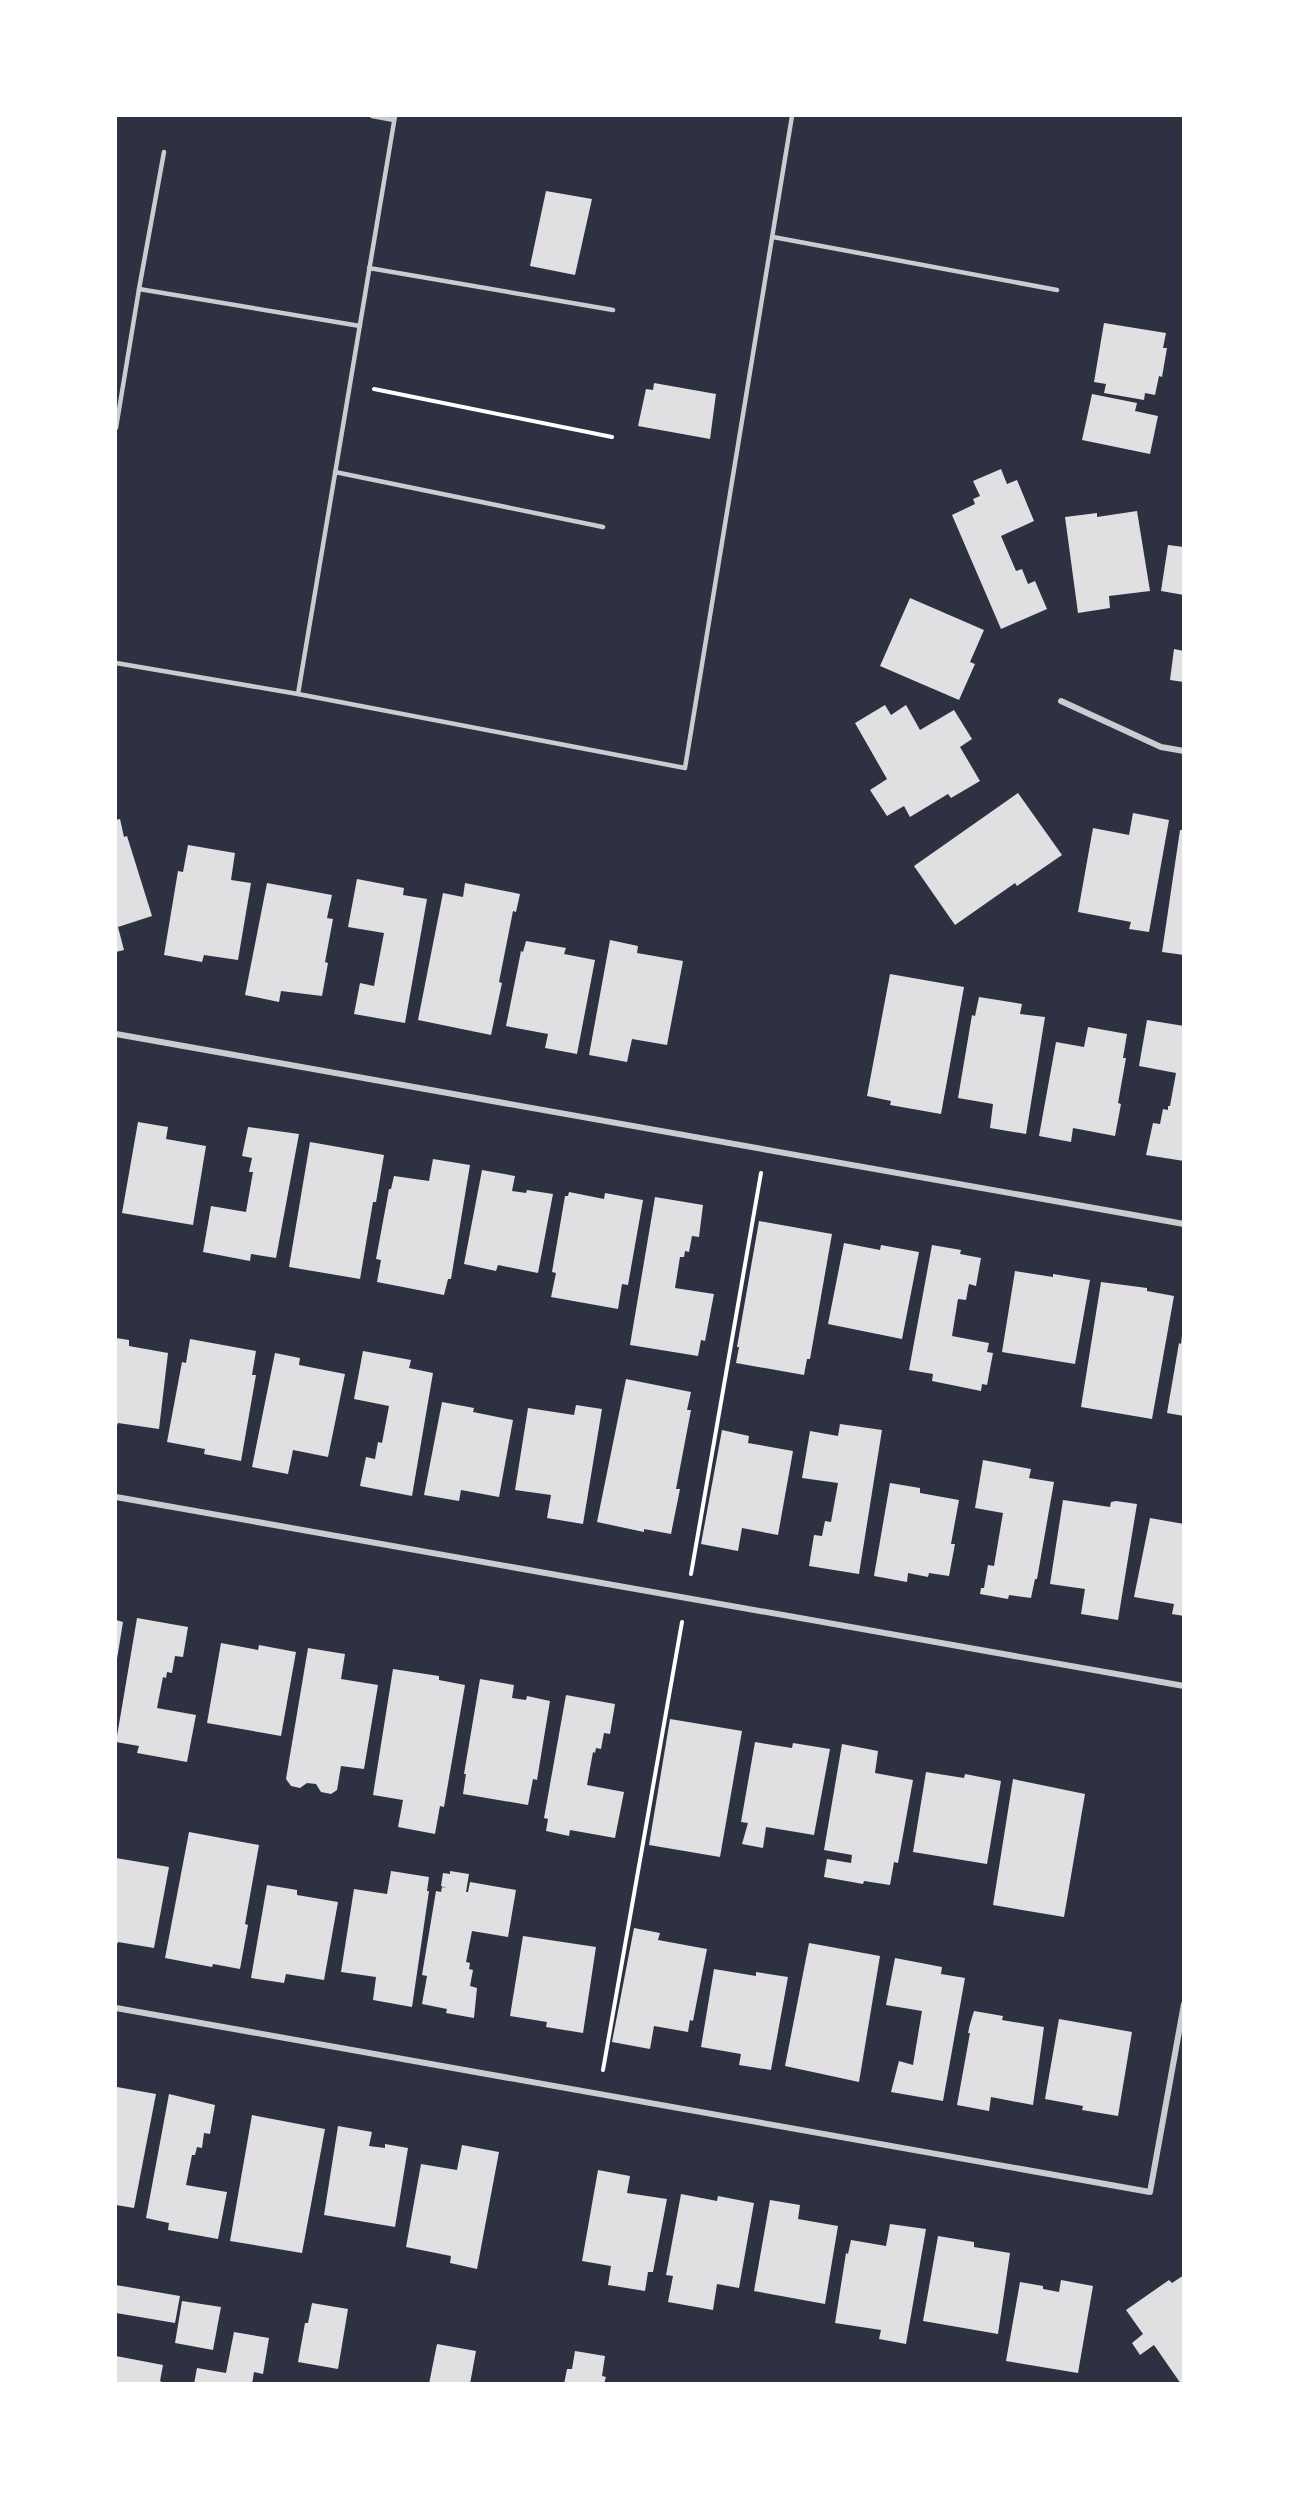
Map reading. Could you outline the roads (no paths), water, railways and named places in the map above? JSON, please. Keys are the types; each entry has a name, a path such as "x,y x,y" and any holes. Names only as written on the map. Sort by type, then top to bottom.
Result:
{"street":[{"path":"1061,701 1161,747 1184,751"},
{"path":"116,1034 1184,1224"},
{"path":"116,1497 1184,1686"},
{"path":"116,2008 1150,2192 1184,2004"}],"lane":[{"path":"298,694 394,118 372,116"},
{"path":"116,663 298,694 685,768 792,116"},
{"path":"116,428 164,152"},
{"path":"772,237 1057,290"},
{"path":"369,268 613,309"},
{"path":"139,289 360,326"},
{"path":"335,472 603,527"}]}
